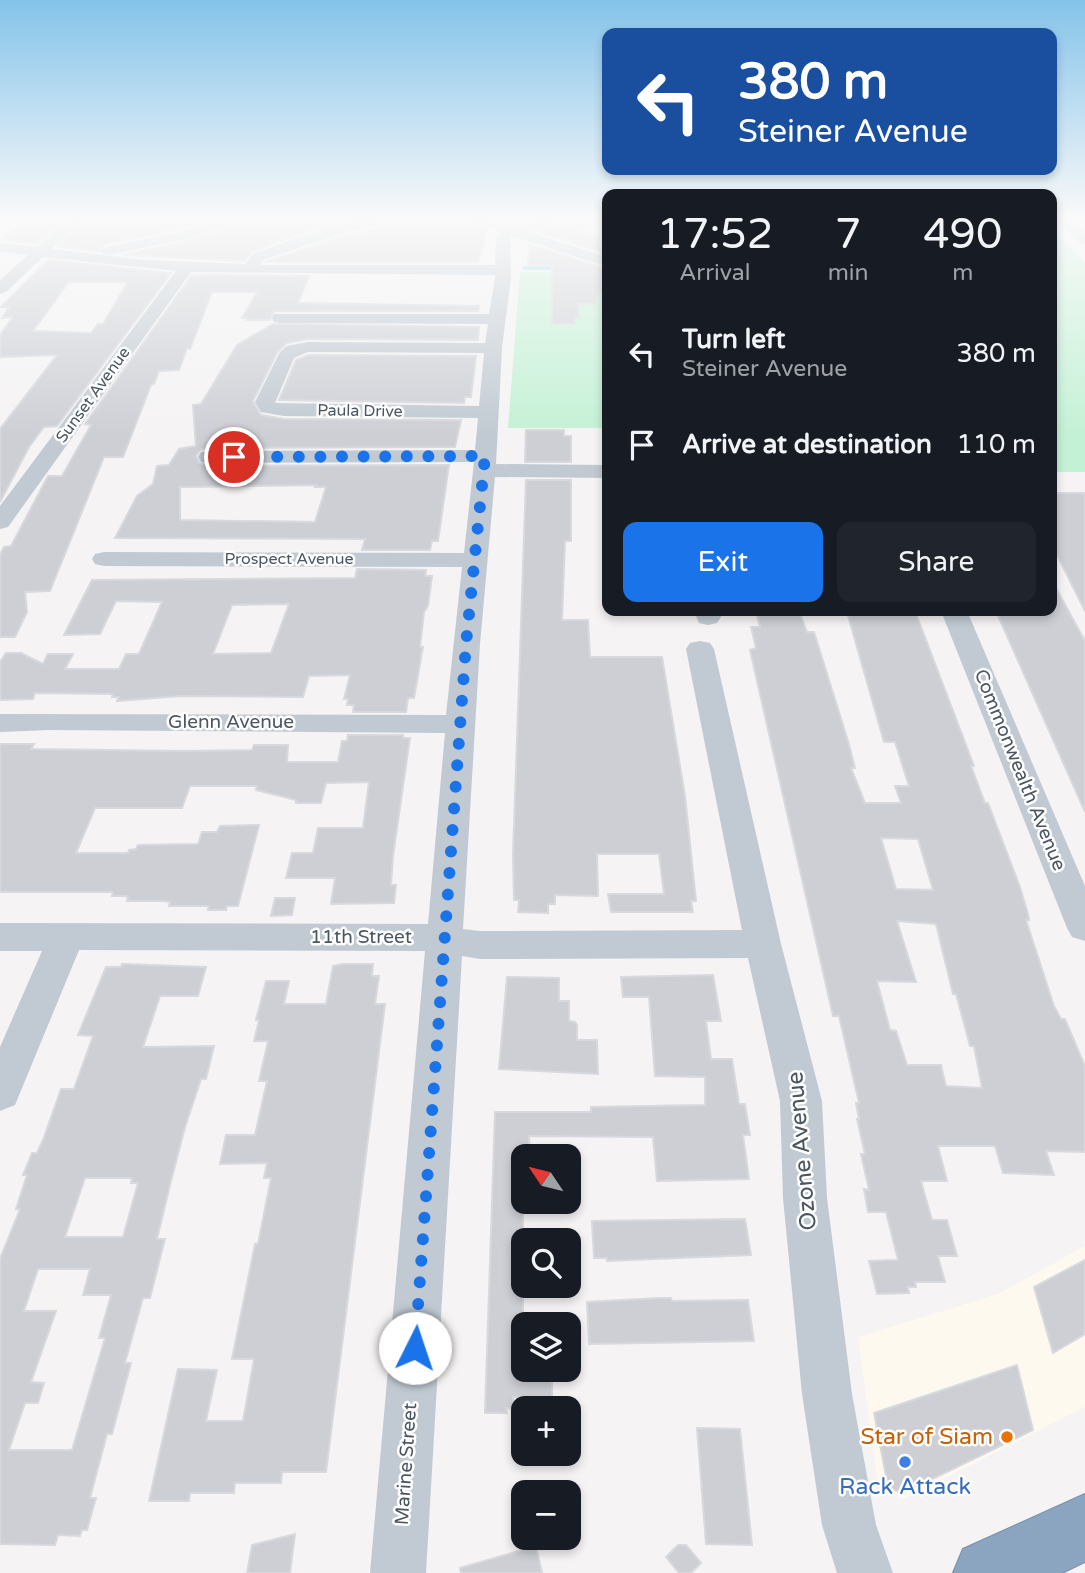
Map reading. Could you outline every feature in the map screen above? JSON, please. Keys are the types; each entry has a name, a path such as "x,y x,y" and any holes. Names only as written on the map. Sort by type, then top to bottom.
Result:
{"highway":[{"path":"986,1573 1075,1533"}],"street":[{"name":"Sunset Avenue","path":"0,522 170,289"},
{"name":"Marine Street","path":"398,1573 461,724 500,289"},
{"path":"280,318 496,319"},
{"name":"Paula Drive","path":"489,412 268,408 265,402 286,356 293,350 308,347 493,348"},
{"path":"209,457 485,463 602,471"},
{"name":"Prospect Avenue","path":"104,559 475,559"},
{"name":"Commonwealth Avenue","path":"956,616 1085,928"},
{"name":"Ozone Avenue","path":"705,626 763,944 801,1101 806,1198 827,1394 849,1525 865,1573"},
{"name":"Glenn Avenue","path":"0,723 62,721 461,724"},
{"name":"11th Street","path":"0,937 414,936 480,945 763,944"},
{"path":"0,1093 66,938"}],"shaded area":[{"path":"1085,1246 1085,1407 902,1500 888,1491 877,1479 858,1337 998,1294"}],"green space":[{"path":"519,289 602,289 602,428 508,428"},
{"path":"1057,289 1085,289 1085,472 1057,472"}],"building":[{"path":"19,289 64,289 33,331 91,333 98,324 103,324 124,289 159,289 57,426 44,427 29,447 0,502 0,429 57,355 0,357 0,335 13,317 2,318 9,307 1,307"},
{"path":"182,289 304,289 298,303 479,306 478,311 274,311 270,320 247,320 248,318 242,318 257,292 212,292 179,370 159,371 154,384 151,385 123,457 104,457 50,591 25,592 27,612 15,637 0,637 0,555 4,547 11,546 48,476 62,476 91,425 85,424"},
{"path":"552,289 602,289 595,304 578,304 579,318 574,318 575,324 552,324"},
{"path":"273,324 479,327 478,340 308,339 287,343 278,351 253,401 261,415 284,419 461,420 455,447 209,448 201,449 196,456 199,463 209,466 449,465 438,541 432,541 430,550 362,550 365,539 115,538 137,496 153,484 157,466 169,465 179,449 196,446 193,405 201,404 237,345","holes":["316,485 315,487 326,487 315,522 180,520 180,487"]},
{"path":"309,355 476,356 471,397 465,397 464,403 279,400 296,360"},
{"path":"526,430 564,430 564,436 571,436 571,462 525,462"},
{"path":"526,480 571,480 571,541 565,541 562,620 588,620 590,657 662,657 685,796 696,901 691,901 693,912 611,912 608,894 664,894 659,854 597,854 598,896 555,895 555,904 548,904 548,913 518,912 519,900 514,900 513,855"},
{"path":"1057,493 1085,493 1085,611 1057,555"},
{"path":"357,569 426,570 425,576 432,576 428,606 424,612 420,647 423,647 414,698 408,698 406,712 353,712 354,705 347,705 348,699 344,699 350,675 309,676 303,697 180,696 117,701 119,697 112,697 113,694 35,693 33,699 0,700 0,662 6,653 21,653 43,664 48,654 73,654 65,669 119,669 126,654 139,654 162,602 116,601 100,634 64,635 92,580 355,578","holes":["289,604 271,653 213,654 232,605"]},
{"path":"1057,590 1085,641 1085,812 998,616 1057,616"},
{"path":"757,616 801,616 807,632 814,632 848,741 855,768 851,768 865,803 901,803 895,786 909,786 895,742 884,742 848,616 917,616 974,766 971,766 985,803 988,803 1020,887 1028,914 1029,920 1026,920 1054,1006 1061,1019 1065,1019 1085,1066 1085,1152 1046,1151 1054,1175 1003,1173 995,1146 938,1146 947,1181 921,1181 932,1220 947,1220 957,1256 938,1256 945,1282 915,1282 916,1287 908,1287 909,1293 877,1294 869,1261 898,1260 886,1212 868,1212 864,1189 869,1190 861,1154 865,1154 857,1119 856,1103 859,1103 839,1016 833,1016 750,650 756,648 751,627 760,627","holes":["881,838 918,839 933,890 896,889","897,921 936,924 953,994 956,994 970,1046 974,1046 982,1088 946,1086 941,1065 907,1065 896,1031 890,1030 877,981 916,982"]},
{"path":"348,735 403,735 403,738 410,738 393,856 391,885 396,885 394,903 331,904 335,878 286,878 292,853 313,853 318,828 363,828 369,782 326,783 321,803 296,803 296,800 256,790 257,786 190,786 182,808 95,808 76,853 128,853 138,845 198,844 202,832 217,832 220,826 259,825 238,906 227,906 226,910 208,910 209,906 169,906 170,902 164,901 127,901 128,896 112,896 113,892 0,892 0,744 34,744 31,749 185,751 252,750 254,745 288,745 287,762 338,762 342,741 347,741"},
{"path":"275,898 295,898 292,915 271,916"},
{"path":"122,964 206,967 198,996 160,996 143,1047 214,1046 206,1079 201,1079 185,1127 157,1239 165,1239 150,1298 143,1298 125,1363 131,1363 112,1434 107,1434 90,1498 96,1498 87,1530 82,1530 80,1536 58,1535 55,1545 0,1544 0,1259 20,1209 16,1209 27,1175 23,1175 32,1153 37,1153 43,1140 61,1089 74,1089 93,1036 78,1035 106,967 121,967","holes":["85,1178 132,1178 131,1183 138,1183 123,1237 65,1237","38,1269 90,1269 83,1295 111,1295 99,1338 105,1338 72,1450 9,1450 25,1403 38,1403 44,1383 31,1382 56,1311 24,1311"]},
{"path":"373,964 372,976 379,976 375,1004 385,1004 326,1472 282,1472 281,1483 235,1483 234,1493 190,1493 189,1501 149,1501 178,1369 217,1370 206,1421 243,1421 254,1359 232,1359 271,1178 264,1178 267,1163 220,1164 226,1135 255,1135 267,1081 259,1081 268,1041 254,1041 259,1020 256,1020 266,981 289,981 284,1004 326,1004 333,966"},
{"path":"713,975 721,1021 706,1021 711,1059 732,1059 739,1104 745,1104 750,1135 743,1135 749,1179 657,1181 653,1137 529,1136 529,1144 511,1144 511,1214 523,1214 523,1228 511,1228 511,1298 523,1298 523,1312 511,1312 511,1382 552,1382 552,1396 511,1396 511,1409 506,1408 507,1413 485,1413 495,1112 591,1112 591,1107 705,1105 705,1077 655,1076 649,997 623,997 621,977"},
{"path":"507,977 559,978 559,1001 569,1001 569,1021 577,1025 577,1040 597,1040 598,1074 499,1069"},
{"path":"745,1219 751,1255 607,1261 607,1258 594,1258 592,1221"},
{"path":"1085,1260 1085,1334 1053,1353 1034,1287"},
{"path":"671,1298 672,1301 748,1300 754,1341 589,1344 587,1302"},
{"path":"1017,1365 1033,1430 902,1494 890,1488 874,1413"},
{"path":"697,1428 740,1429 752,1545 706,1544"},
{"path":"295,1534 290,1573 247,1573 252,1545"},
{"path":"678,1545 686,1545 701,1563 691,1573 679,1573 666,1557"},
{"path":"522,1550 537,1550 542,1573 461,1573 460,1568"}],"place":[{"name":"Star of Siam","path":"1007,1437"},
{"name":"Rack Attack","path":"905,1462"}],"route":[{"path":"234,457 485,456 466,644 415,1348"}]}
